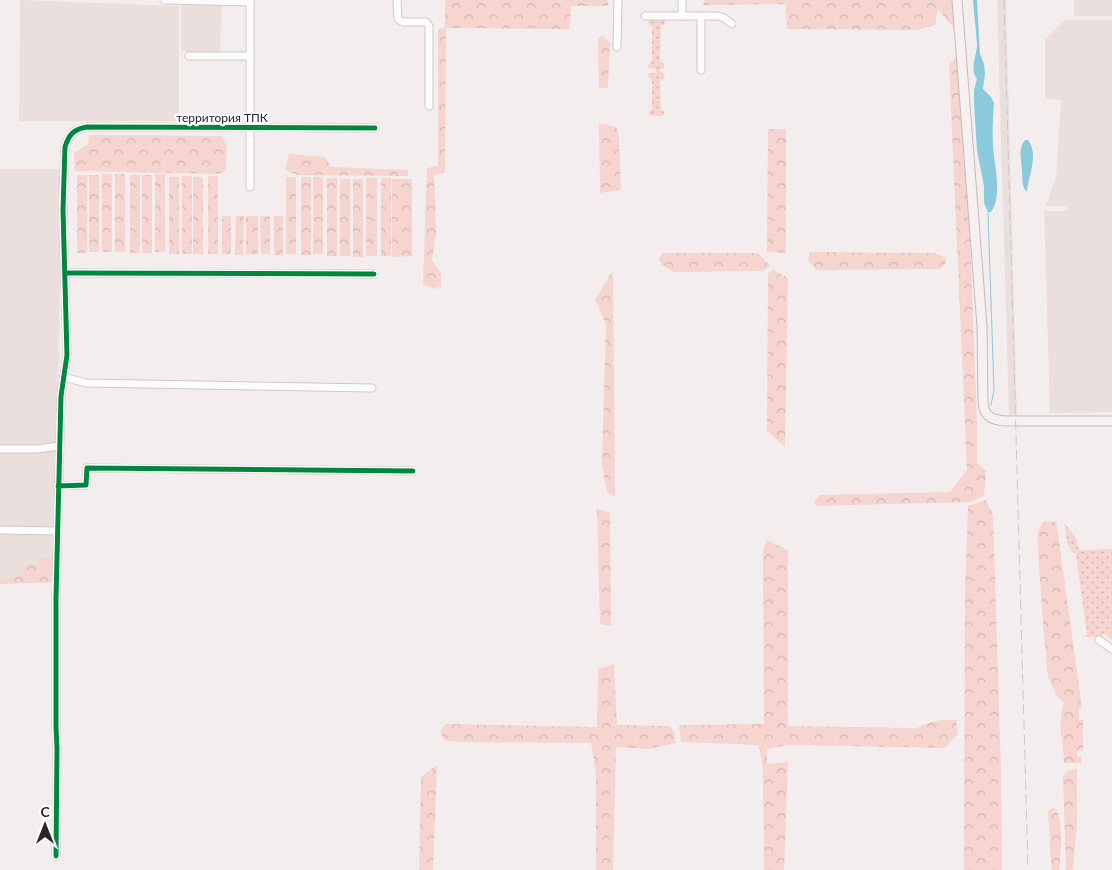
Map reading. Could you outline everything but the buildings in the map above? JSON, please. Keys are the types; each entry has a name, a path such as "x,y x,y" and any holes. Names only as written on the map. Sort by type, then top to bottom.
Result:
{"main road":[{"path":"957,0 982,326 983,409 993,422 1112,421"}],"street":[{"path":"164,0 250,1 250,187"},
{"path":"397,0 398,19 403,22 426,22 429,26 429,106"},
{"path":"617,47 618,0"},
{"path":"682,0 682,16"},
{"path":"646,16 718,16 732,24"},
{"path":"701,16 701,70"},
{"path":"189,56 250,56"},
{"name":"территория ТПК","path":"66,273 63,210 65,147 71,133 79,128 375,128"},
{"path":"56,856 55,630 61,396 67,355 66,273 374,274"},
{"path":"64,377 86,383 372,388"},
{"path":"0,450 59,446"},
{"path":"58,486 86,486 87,468 413,470"},
{"path":"0,530 58,531"},
{"path":"1099,640 1112,649"}],"shaded area":[{"path":"20,0 179,6 179,121 19,121"},
{"path":"997,0 1006,0 1017,418 1009,418"},
{"path":"1074,0 1112,0 1112,16 1074,16"},
{"path":"181,3 222,6 220,54 194,54 181,50"},
{"path":"1065,20 1112,20 1112,412 1050,413 1044,211 1068,211 1067,206 1046,206 1056,178 1061,100 1045,99 1045,40"},
{"path":"0,169 62,169 55,583 0,582"}],"green space":[{"path":"445,0 607,0 609,6 571,6 570,29 446,28 445,172 434,175 436,233 432,260 441,274 441,286 434,289 423,284 427,168 438,166 438,29 445,28"},
{"path":"705,0 952,0 956,28 938,9 935,25 917,30 787,29 786,4 703,5"},
{"path":"650,19 663,19 665,21 665,25 661,26 660,61 665,65 663,69 660,69 660,72 665,77 663,80 660,80 661,109 665,112 663,116 651,116 648,113 652,109 652,81 648,76 649,73 655,73 656,69 649,68 647,65 652,61 652,26 648,24"},
{"path":"602,35 610,43 608,88 599,88 598,40"},
{"path":"958,56 969,208 977,463 986,471 984,496 970,502 816,506 814,501 820,495 950,492 967,470 949,64"},
{"path":"599,124 617,128 621,190 600,193"},
{"path":"768,129 786,129 786,253 767,252"},
{"path":"89,135 222,136 227,147 226,170 218,174 75,171 74,153 88,144"},
{"path":"289,154 325,157 331,167 408,170 408,176 298,175 285,170"},
{"path":"102,174 112,174 112,252 102,252"},
{"path":"115,174 125,174 125,252 115,252"},
{"path":"155,174 165,174 165,252 155,252"},
{"path":"77,175 87,175 87,253 77,253"},
{"path":"89,175 99,175 99,252 89,252"},
{"path":"130,175 140,175 140,253 130,253"},
{"path":"142,175 152,175 152,253 142,253"},
{"path":"182,176 192,176 192,254 182,254"},
{"path":"208,176 218,176 218,254 208,254"},
{"path":"169,177 179,177 179,254 169,254"},
{"path":"193,177 203,177 203,254 193,254"},
{"path":"286,177 296,177 296,254 286,254"},
{"path":"301,177 311,177 311,255 301,255"},
{"path":"313,177 323,177 323,254 313,254"},
{"path":"327,178 337,178 337,256 327,256"},
{"path":"366,178 377,178 377,256 366,256"},
{"path":"381,178 391,178 391,256 381,256"},
{"path":"340,179 350,179 350,256 340,256"},
{"path":"353,179 363,179 363,257 353,257"},
{"path":"392,179 412,179 412,256 392,257"},
{"path":"222,216 231,216 231,254 222,254"},
{"path":"236,216 244,216 243,255 235,255"},
{"path":"246,216 258,216 258,254 246,254"},
{"path":"260,216 270,216 270,254 261,254"},
{"path":"274,216 283,216 283,255 274,255"},
{"path":"810,252 934,253 946,258 945,265 939,269 816,270 808,260"},
{"path":"662,253 758,253 770,266 763,271 674,272 662,265 659,259"},
{"path":"772,269 788,278 785,447 767,431 768,274"},
{"path":"613,270 615,497 607,492 602,465 606,324 595,300"},
{"path":"986,500 993,515 1001,771 1002,870 964,870 965,591 968,506"},
{"path":"597,508 610,513 611,626 600,624"},
{"path":"1044,521 1056,522 1058,534 1082,708 1079,709 1079,720 1083,720 1083,750 1077,751 1077,757 1081,757 1081,763 1064,763 1060,726 1064,703 1056,695 1048,676 1037,533"},
{"path":"1064,524 1077,540 1077,546 1081,550 1112,549 1112,640 1104,633 1100,637 1082,637 1087,635 1076,554 1070,549"},
{"path":"767,540 788,550 788,726 917,728 936,721 956,720 958,734 945,748 789,745 767,749 767,764 788,762 784,870 764,870 763,769 759,745 681,742 679,725 764,724 763,549"},
{"path":"53,558 52,582 0,584 0,579 25,576 21,567 31,564 35,565 39,559"},
{"path":"614,664 617,725 670,726 674,732 676,743 647,749 616,747 613,870 596,870 596,773 591,743 460,742 444,740 440,731 446,724 597,727 598,669"},
{"path":"437,765 433,870 419,870 421,777"},
{"path":"1077,769 1077,820 1073,869 1066,870 1063,778 1068,770"},
{"path":"1055,808 1058,813 1061,828 1059,870 1052,870 1051,866 1048,811"}],"water":[{"path":"973,0 977,0 980,54 985,73 983,89 994,103 993,141 997,197 991,212 988,212 984,203 984,186 977,150 974,90 977,79 973,66 977,44"},
{"path":"1025,140 1028,140 1033,152 1027,191 1024,189 1023,184 1021,155 1021,148"}],"waterway":[{"path":"988,212 994,390 991,405"}],"railway":[{"path":"1004,0 1028,870"}],"cycle path":[{"path":"56,856 56,599 61,396 67,355 63,210 65,147 70,135 79,129 87,127 375,128"},
{"path":"65,273 374,274"},
{"path":"58,486 86,485 87,468 413,471"}]}
